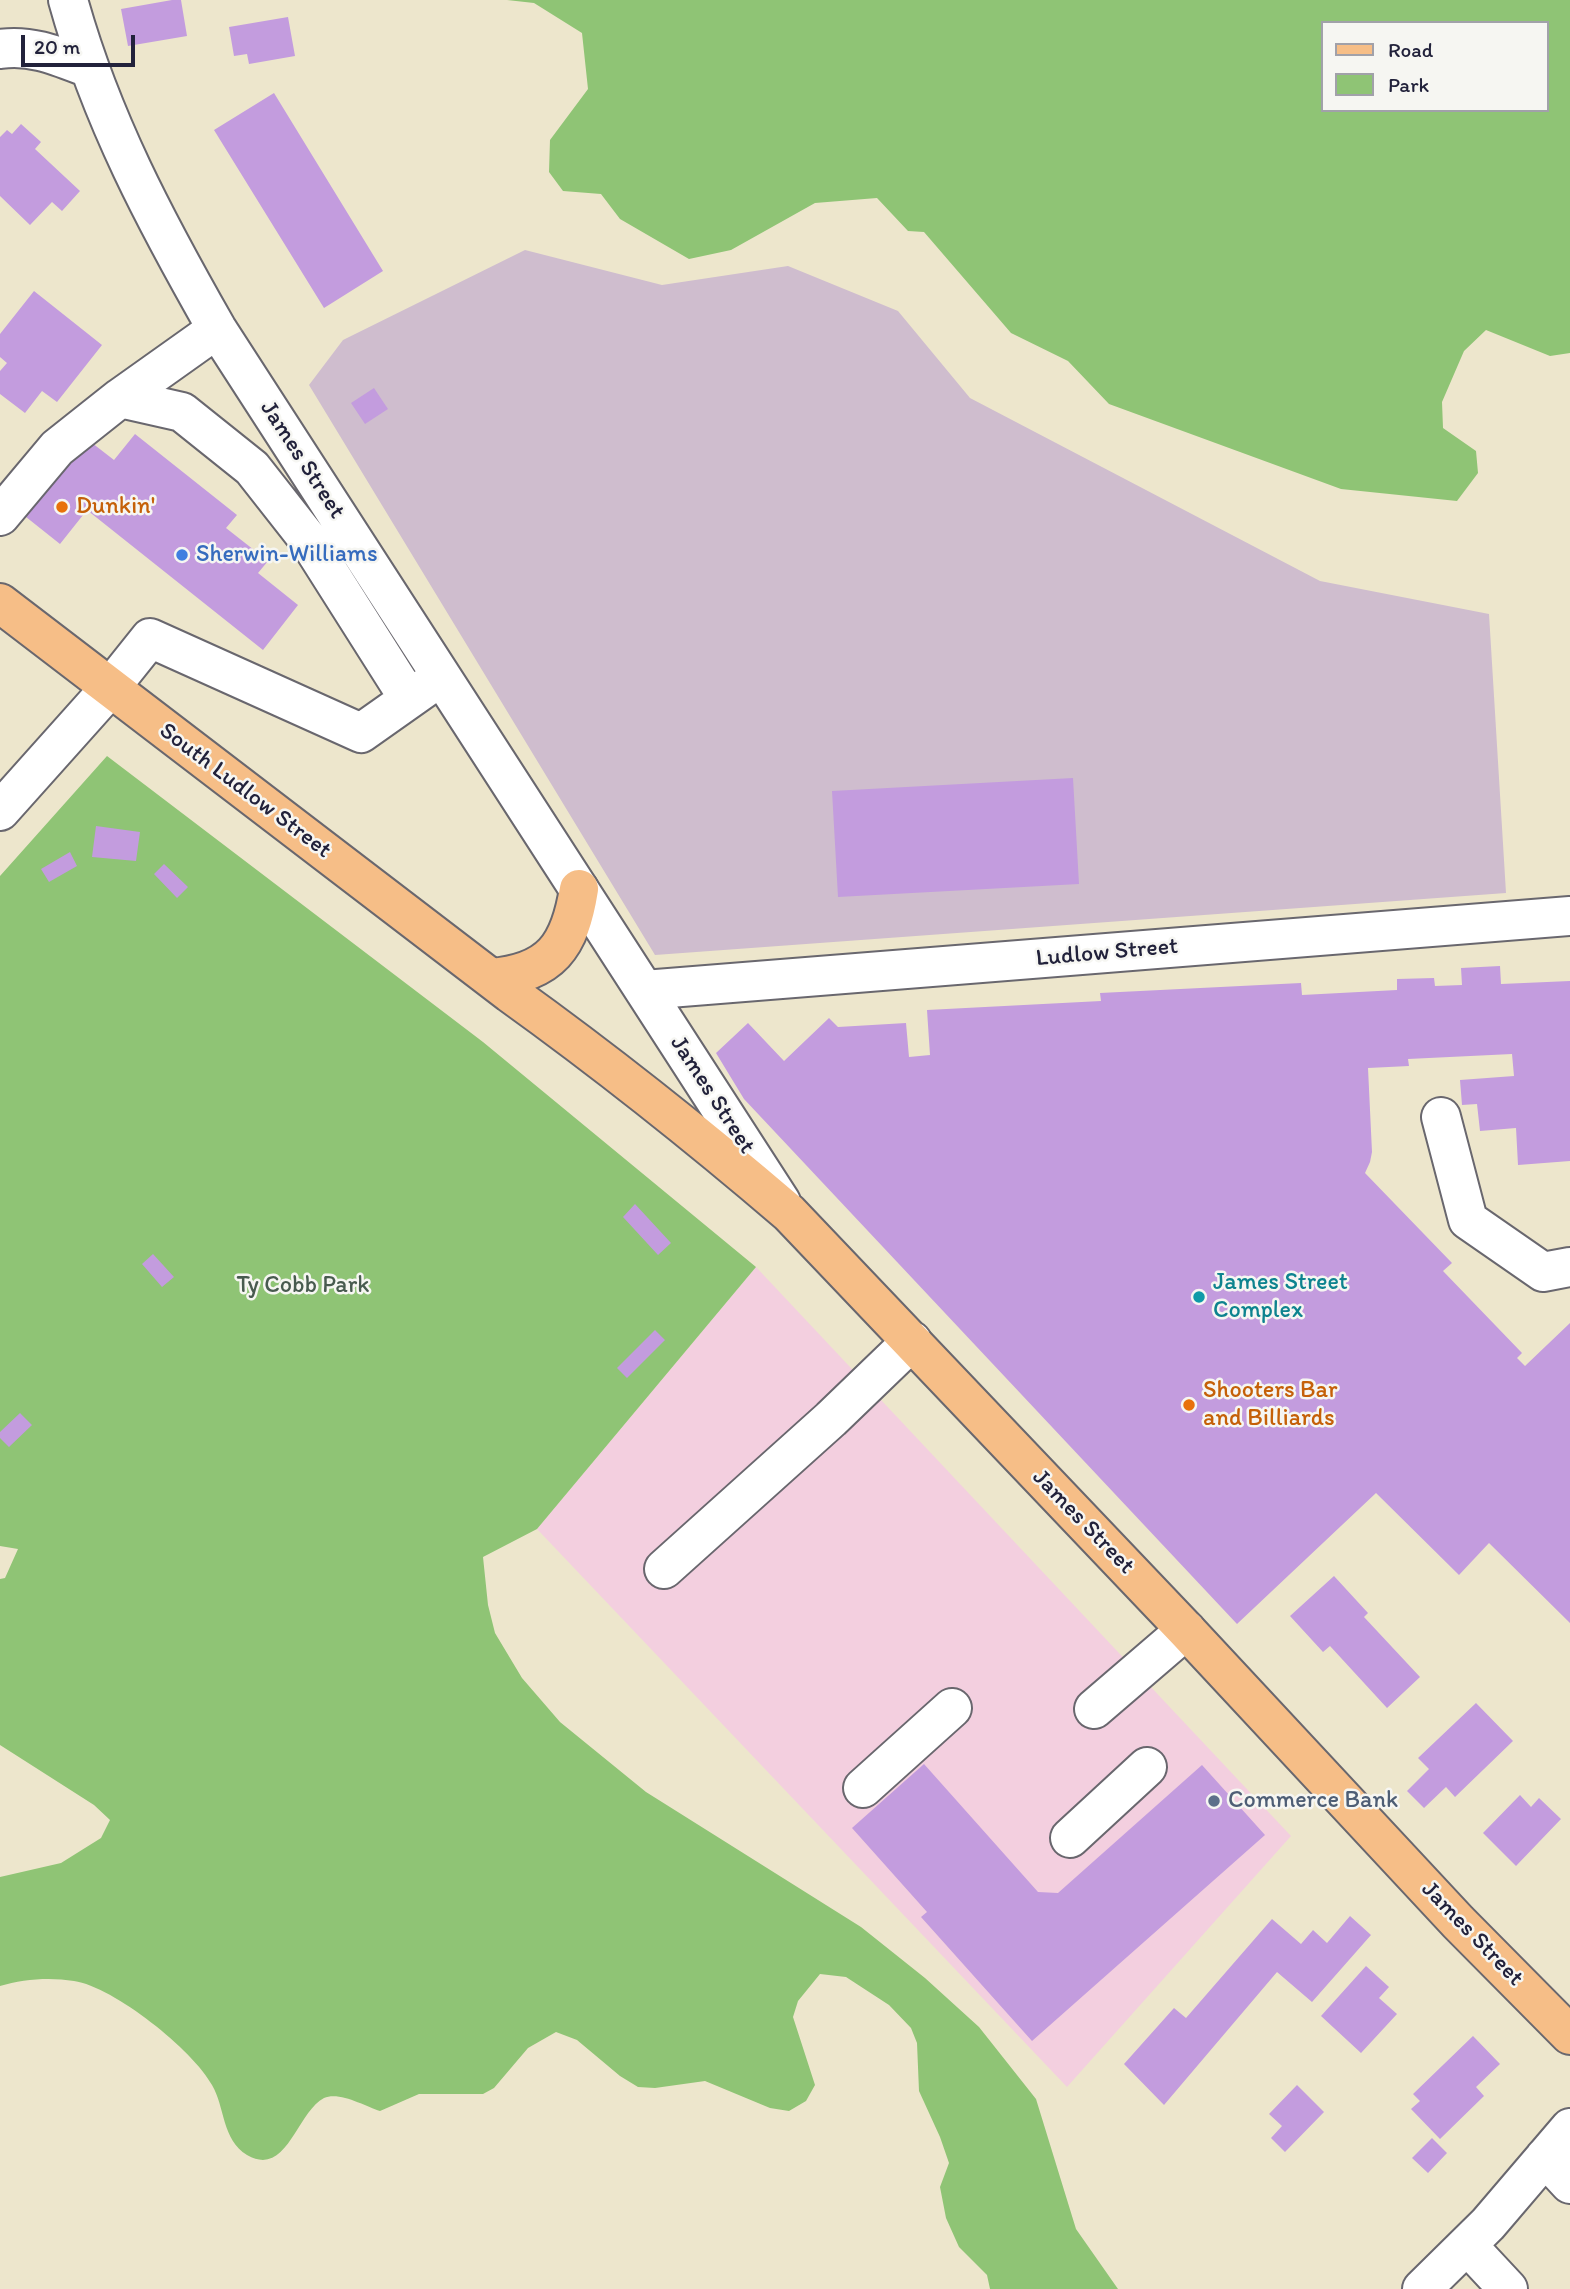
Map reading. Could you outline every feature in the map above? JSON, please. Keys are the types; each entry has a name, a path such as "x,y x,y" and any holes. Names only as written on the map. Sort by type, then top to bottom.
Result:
{"main road":[{"name":"South Ludlow Street","path":"0,603 589,1050 789,1213"},
{"path":"491,978 527,972 545,961 560,945 571,927 579,889"},
{"name":"James Street","path":"789,1213 1186,1630 1458,1922 1570,2035"}],"street":[{"name":"James Street","path":"68,0 107,116 144,199 217,329 789,1213"},
{"path":"0,49 28,48 48,52 89,68"},
{"path":"0,516 57,448 120,398 217,329"},
{"path":"120,398 182,412 252,468 307,538 409,699"},
{"path":"0,811 110,688 150,638 361,733 442,677"},
{"name":"Ludlow Street","path":"644,989 1570,916"},
{"path":"1441,1116 1468,1220 1542,1272 1570,1267"},
{"path":"664,1569 831,1419 912,1341"},
{"path":"1094,1709 1186,1630"},
{"path":"863,1788 952,1708"},
{"path":"1070,1838 1147,1767"},
{"path":"1422,2289 1489,2224 1557,2171 1570,2128"},
{"path":"1467,2245 1508,2289"}],"shaded area":[{"path":"525,250 662,285 788,266 898,311 970,398 1320,581 1489,614 1506,893 655,955 309,385 343,340"},
{"path":"756,1267 1291,1836 1067,2087 537,1529"}],"green space":[{"path":"507,0 1570,0 1570,353 1550,356 1486,330 1464,351 1442,402 1443,428 1476,451 1478,473 1457,501 1341,489 1109,404 1068,361 1011,333 924,232 908,231 877,198 815,203 731,250 689,259 620,219 601,194 563,191 549,172 550,140 588,89 582,33 534,3"},
{"name":"Ty Cobb Park","path":"107,756 483,1042 756,1267 537,1529 483,1557 488,1605 495,1633 522,1678 560,1722 646,1792 861,1927 925,1978 979,2027 1036,2099 1076,2229 1118,2289 990,2289 987,2275 959,2247 946,2218 940,2187 949,2163 919,2091 917,2043 911,2028 889,2005 846,1977 820,1974 798,2001 793,2017 815,2085 806,2101 789,2111 770,2108 705,2081 655,2088 638,2087 620,2076 577,2040 556,2032 528,2048 494,2088 483,2094 419,2094 380,2111 337,2096 324,2098 306,2116 282,2151 272,2158 261,2160 247,2155 233,2141 216,2094 202,2071 171,2038 130,2007 91,1986 74,1981 37,1979 0,1986 0,1877 61,1863 101,1838 110,1820 94,1805 0,1745 0,1579 5,1578 18,1549 0,1546 0,876"}],"building":[{"path":"181,0 187,36 128,46 121,9"},
{"path":"288,17 295,56 249,64 247,54 234,56 229,27"},
{"path":"274,93 383,271 324,308 214,130"},
{"path":"21,124 41,142 35,149 80,191 62,211 52,202 30,225 0,196 0,137 7,130 12,134"},
{"path":"34,291 102,345 57,402 42,391 25,413 0,394 0,371 7,363 0,357 0,334"},
{"path":"374,388 388,409 365,424 351,403"},
{"path":"135,434 237,515 226,528 268,561 258,573 298,605 263,650 87,510 60,544 21,513 83,436 114,460"},
{"path":"1073,778 1079,884 838,897 832,791"},
{"path":"96,826 140,832 136,861 92,857"},
{"path":"70,852 77,866 49,882 41,869"},
{"path":"164,864 188,887 177,898 154,874"},
{"name":"James Street Complex","path":"1500,966 1501,984 1570,981 1570,1161 1518,1165 1516,1128 1480,1131 1477,1104 1462,1105 1460,1080 1514,1076 1512,1054 1408,1059 1409,1066 1368,1068 1372,1152 1365,1173 1452,1263 1443,1271 1522,1353 1517,1358 1525,1366 1570,1323 1570,1623 1489,1543 1459,1575 1376,1493 1237,1624 744,1099 716,1053 748,1023 784,1061 829,1018 838,1027 906,1023 909,1057 930,1055 927,1010 1101,1001 1100,993 1301,983 1302,995 1397,990 1397,979 1434,978 1435,986 1462,985 1461,968"},
{"path":"635,1204 671,1243 658,1255 623,1217"},
{"path":"153,1254 174,1277 162,1287 142,1264"},
{"path":"655,1330 665,1340 627,1378 617,1368"},
{"path":"20,1413 32,1425 9,1447 0,1438 0,1432"},
{"path":"1334,1576 1368,1613 1364,1617 1420,1677 1387,1708 1330,1646 1323,1652 1290,1616"},
{"path":"1476,1703 1513,1741 1455,1797 1446,1787 1424,1808 1407,1791 1429,1769 1418,1758"},
{"path":"924,1764 1038,1892 1058,1893 1202,1765 1265,1835 1032,2041 921,1917 927,1912 852,1828"},
{"path":"1520,1795 1531,1807 1539,1798 1561,1819 1516,1866 1483,1833"},
{"path":"1350,1916 1371,1935 1312,2002 1277,1972 1164,2105 1124,2064 1174,2008 1186,2018 1272,1919 1301,1944 1313,1930 1327,1943"},
{"path":"1366,1966 1389,1987 1379,1998 1397,2014 1361,2053 1321,2016"},
{"path":"1473,2036 1500,2064 1476,2087 1484,2096 1440,2139 1411,2109 1420,2101 1413,2094"},
{"path":"1297,2085 1324,2112 1285,2152 1271,2138 1282,2126 1269,2114"},
{"path":"1432,2138 1447,2153 1428,2173 1412,2158"}],"place":[{"name":"Dunkin'","path":"62,507"},
{"name":"Sherwin-Williams","path":"182,555"},
{"name":"James Street Complex","path":"1199,1297"},
{"name":"Shooters Bar and Billiards","path":"1189,1405"},
{"name":"Commerce Bank","path":"1214,1801"}]}
